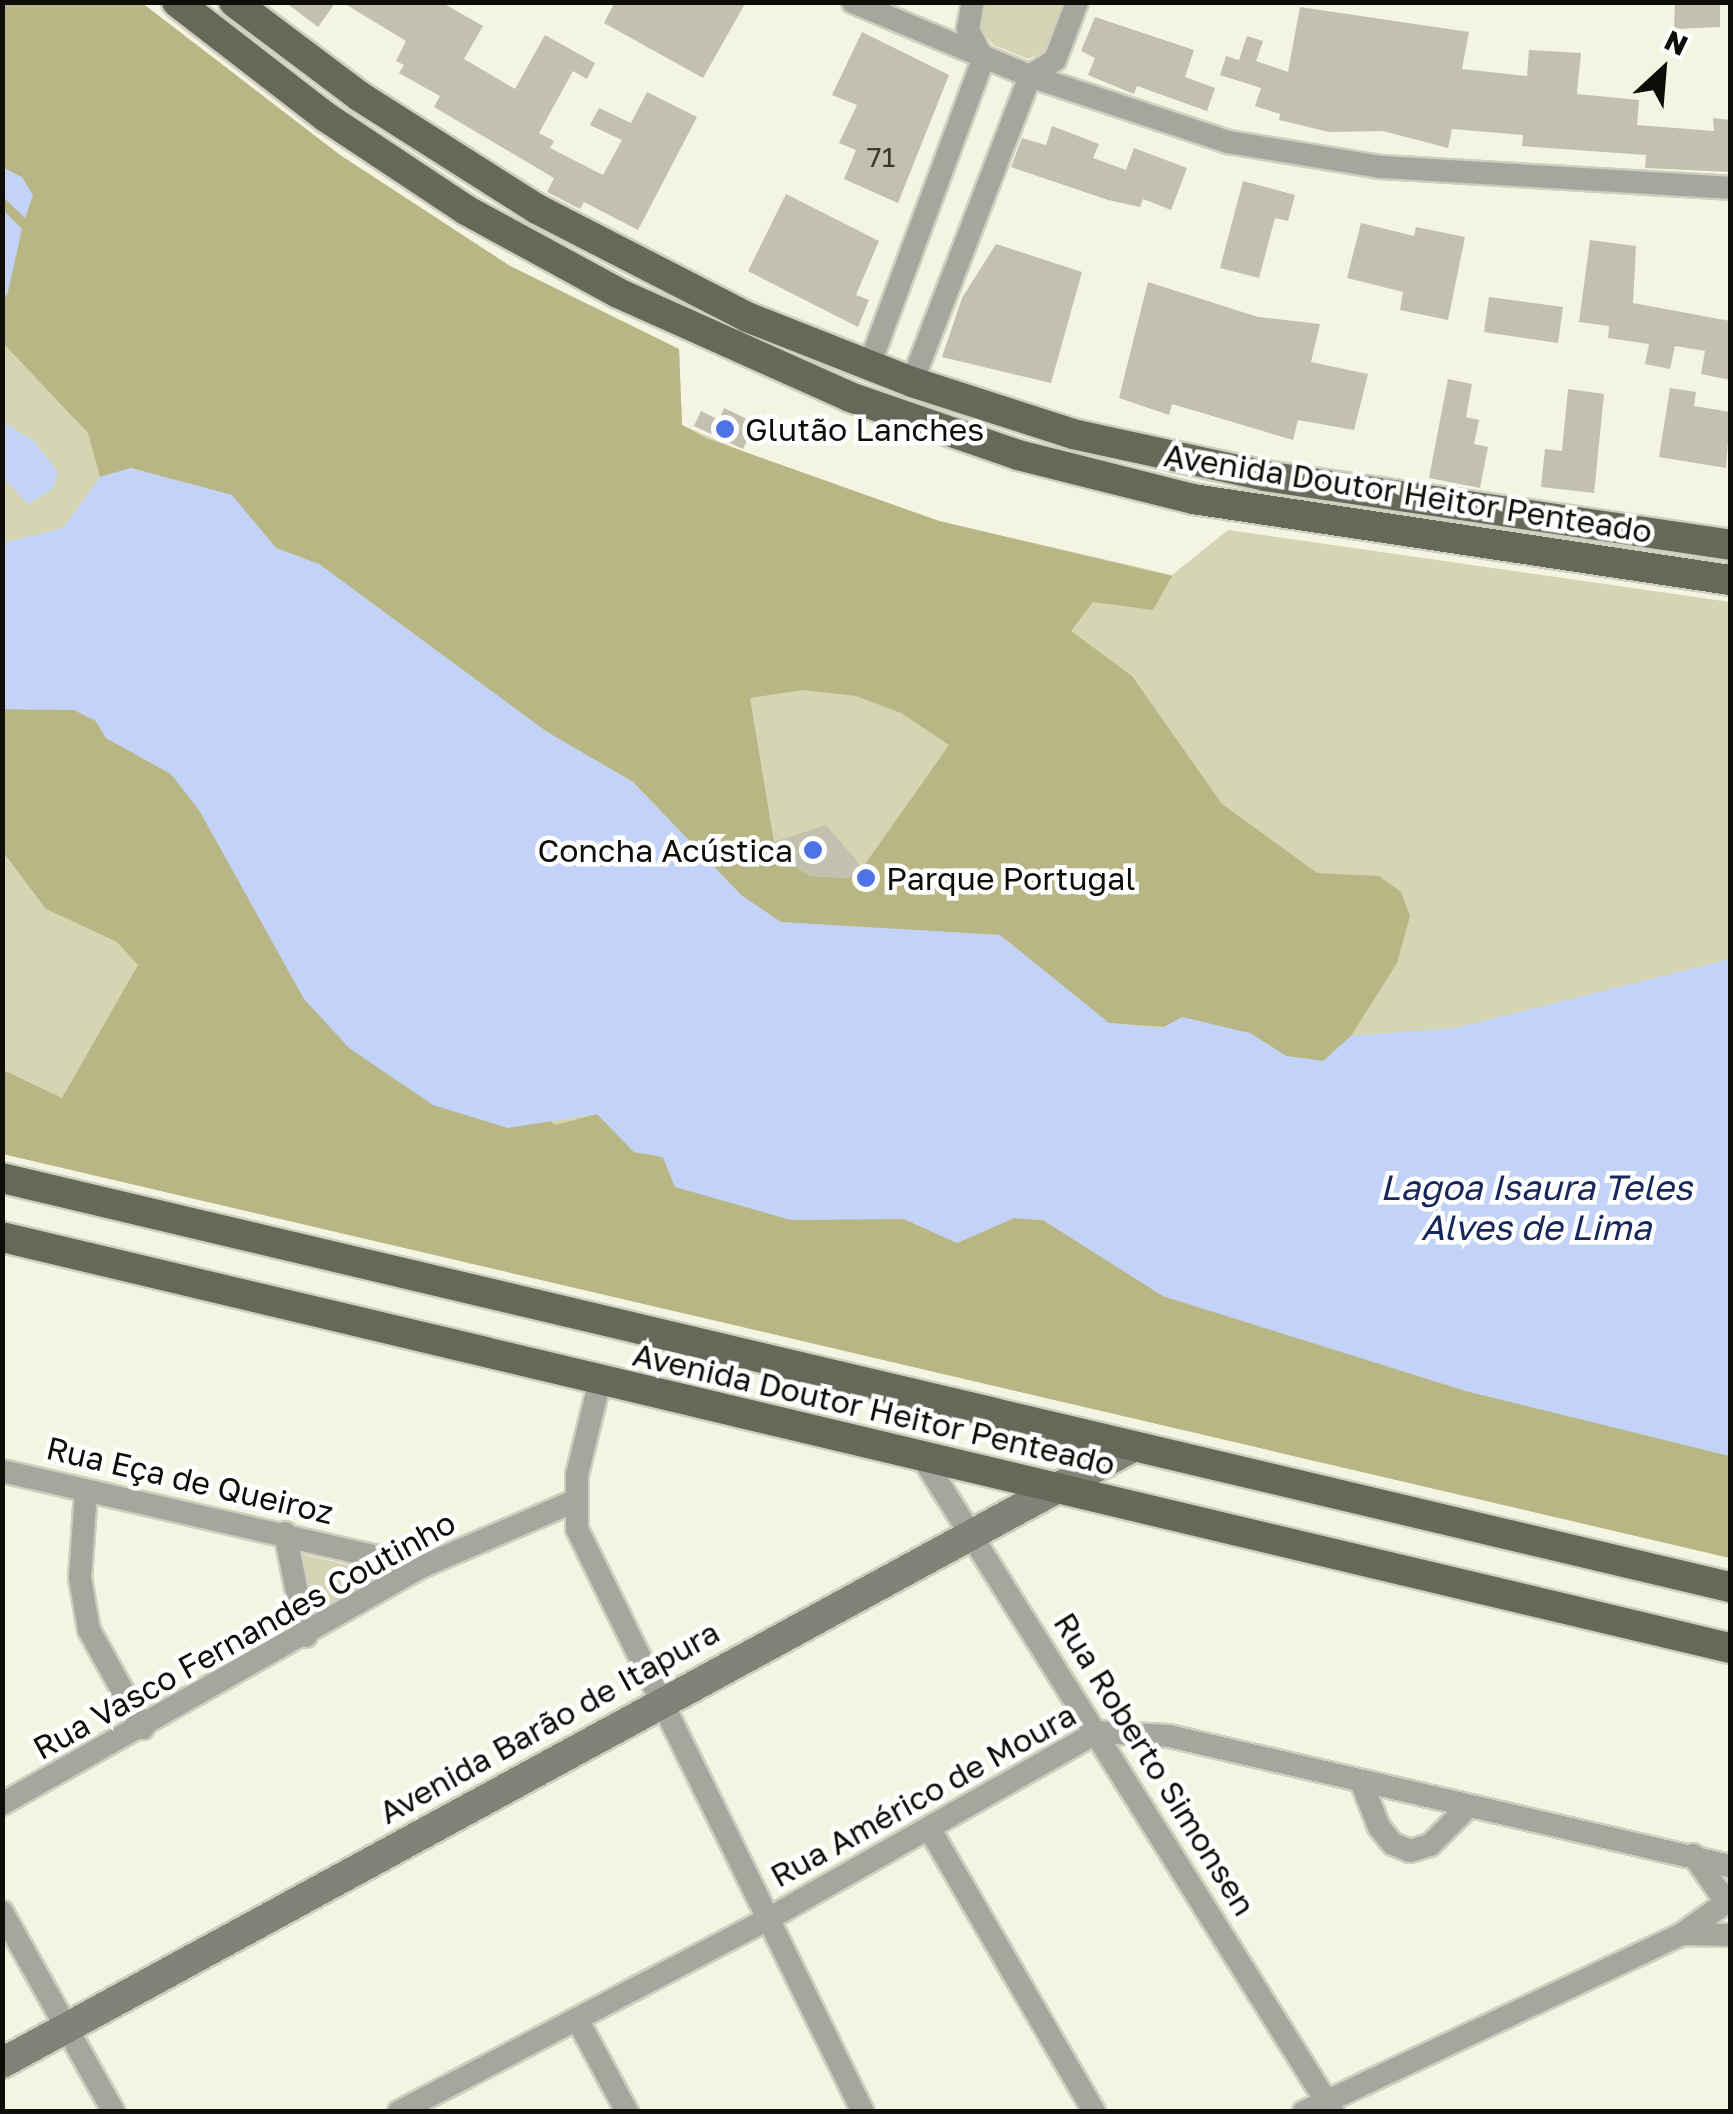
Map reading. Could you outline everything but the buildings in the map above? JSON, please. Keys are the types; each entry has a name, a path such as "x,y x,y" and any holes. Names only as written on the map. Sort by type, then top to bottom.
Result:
{"main road":[{"name":"Avenida Doutor Heitor Penteado","path":"177,2 326,116 466,210 618,293 850,397 1018,455 1192,498 1730,580"},
{"name":"Avenida Doutor Heitor Penteado","path":"234,2 483,178 709,299 912,382 1073,434 1265,476 1730,545"},
{"name":"Avenida Doutor Heitor Penteado","path":"2,1178 1730,1588"},
{"name":"Avenida Doutor Heitor Penteado","path":"2,1236 1730,1648"},
{"name":"Avenida Barão de Itapura","path":"2,2081 72,2034 976,1540 1131,1448"},
{"name":"Avenida Barão de Itapura","path":"976,1540 1062,1506 1131,1505"},
{"name":"Avenida Barão de Itapura","path":"2,2063 72,2034"}],"street":[{"path":"853,2 983,59 1228,142 1362,164 1730,188"},
{"path":"869,366 983,59 968,29 973,2"},
{"path":"912,382 1030,76 1055,60 1077,2"},
{"path":"600,1380 573,1502 594,1567 863,2112"},
{"name":"Rua Roberto Simonsen","path":"920,1452 1330,2106"},
{"name":"Rua Eça de Queiroz","path":"2,1471 421,1567"},
{"path":"86,1491 80,1578 89,1630 143,1728"},
{"name":"Rua Vasco Fernandes Coutinho","path":"2,1804 306,1636 421,1567 573,1502"},
{"path":"285,1534 306,1636"},
{"name":"Rua Américo de Moura","path":"398,2112 770,1918 1097,1732 1169,1736 1730,1866"},
{"path":"1361,1781 1379,1826 1393,1844 1410,1851 1430,1845 1467,1808"},
{"path":"928,1828 1094,2112"},
{"path":"1682,1934 1730,1934 1727,1898 1693,1855"},
{"path":"1304,2112 1330,2106 1682,1934 1727,1898"},
{"path":"2,1912 114,2112"},
{"path":"577,2019 627,2112"}],"green space":[{"name":"Parque Portugal","path":"3,3 142,3 340,155 510,266 679,349 682,425 763,460 939,521 1172,575 1228,530 1730,602 1730,1558 3,1154"},
{"path":"985,3 1069,3 1051,48 1028,59 993,45 977,22"},
{"path":"292,1552 388,1574 310,1619"}],"shaded area":[{"path":"2,3 142,3 340,155 510,266 679,349 682,425 706,438 939,521 1172,576 1153,610 1093,602 1071,631 1132,676 1222,804 1317,873 1379,876 1401,892 1410,916 1397,963 1351,1036 1324,1061 1286,1056 1250,1033 1109,1023 1000,935 781,923 741,895 633,782 547,732 319,564 276,548 231,495 131,468 100,477 88,433 3,343","holes":["803,690 856,696 901,713 949,745 863,867 848,878 811,876 782,859 774,842 750,698"]},
{"path":"3,709 74,710 96,721 106,738 171,774 199,810 555,1125 597,1114 634,1152 663,1157 675,1187 904,1219 957,1243 1014,1218 1043,1220 1163,1296 1466,1391 1730,1456 1730,1558 3,1154 3,1070 62,1098 138,965 117,942 46,909 3,852"}],"water":[{"path":"2,167 22,177 33,195 25,218 3,197"},
{"path":"3,210 22,229 7,296 3,292"},
{"path":"3,422 34,441 58,472 53,488 28,504 3,477"},
{"name":"Lagoa Isaura Teles Alves de Lima","path":"131,468 232,495 276,548 319,564 547,732 633,782 741,895 781,922 1000,935 1109,1023 1162,1028 1182,1017 1250,1033 1286,1056 1323,1061 1351,1036 1455,1028 1730,959 1730,1456 1466,1391 1163,1296 1043,1220 1014,1218 957,1243 904,1219 791,1220 675,1187 663,1157 634,1152 597,1114 508,1128 433,1105 349,1048 304,999 199,810 171,774 106,738 96,721 74,710 3,709 3,543 63,528 100,477"}],"place":[{"name":"Glutão Lanches","path":"725,429"},
{"name":"Concha Acústica","path":"813,850"},
{"name":"Parque Portugal","path":"866,878"}]}
